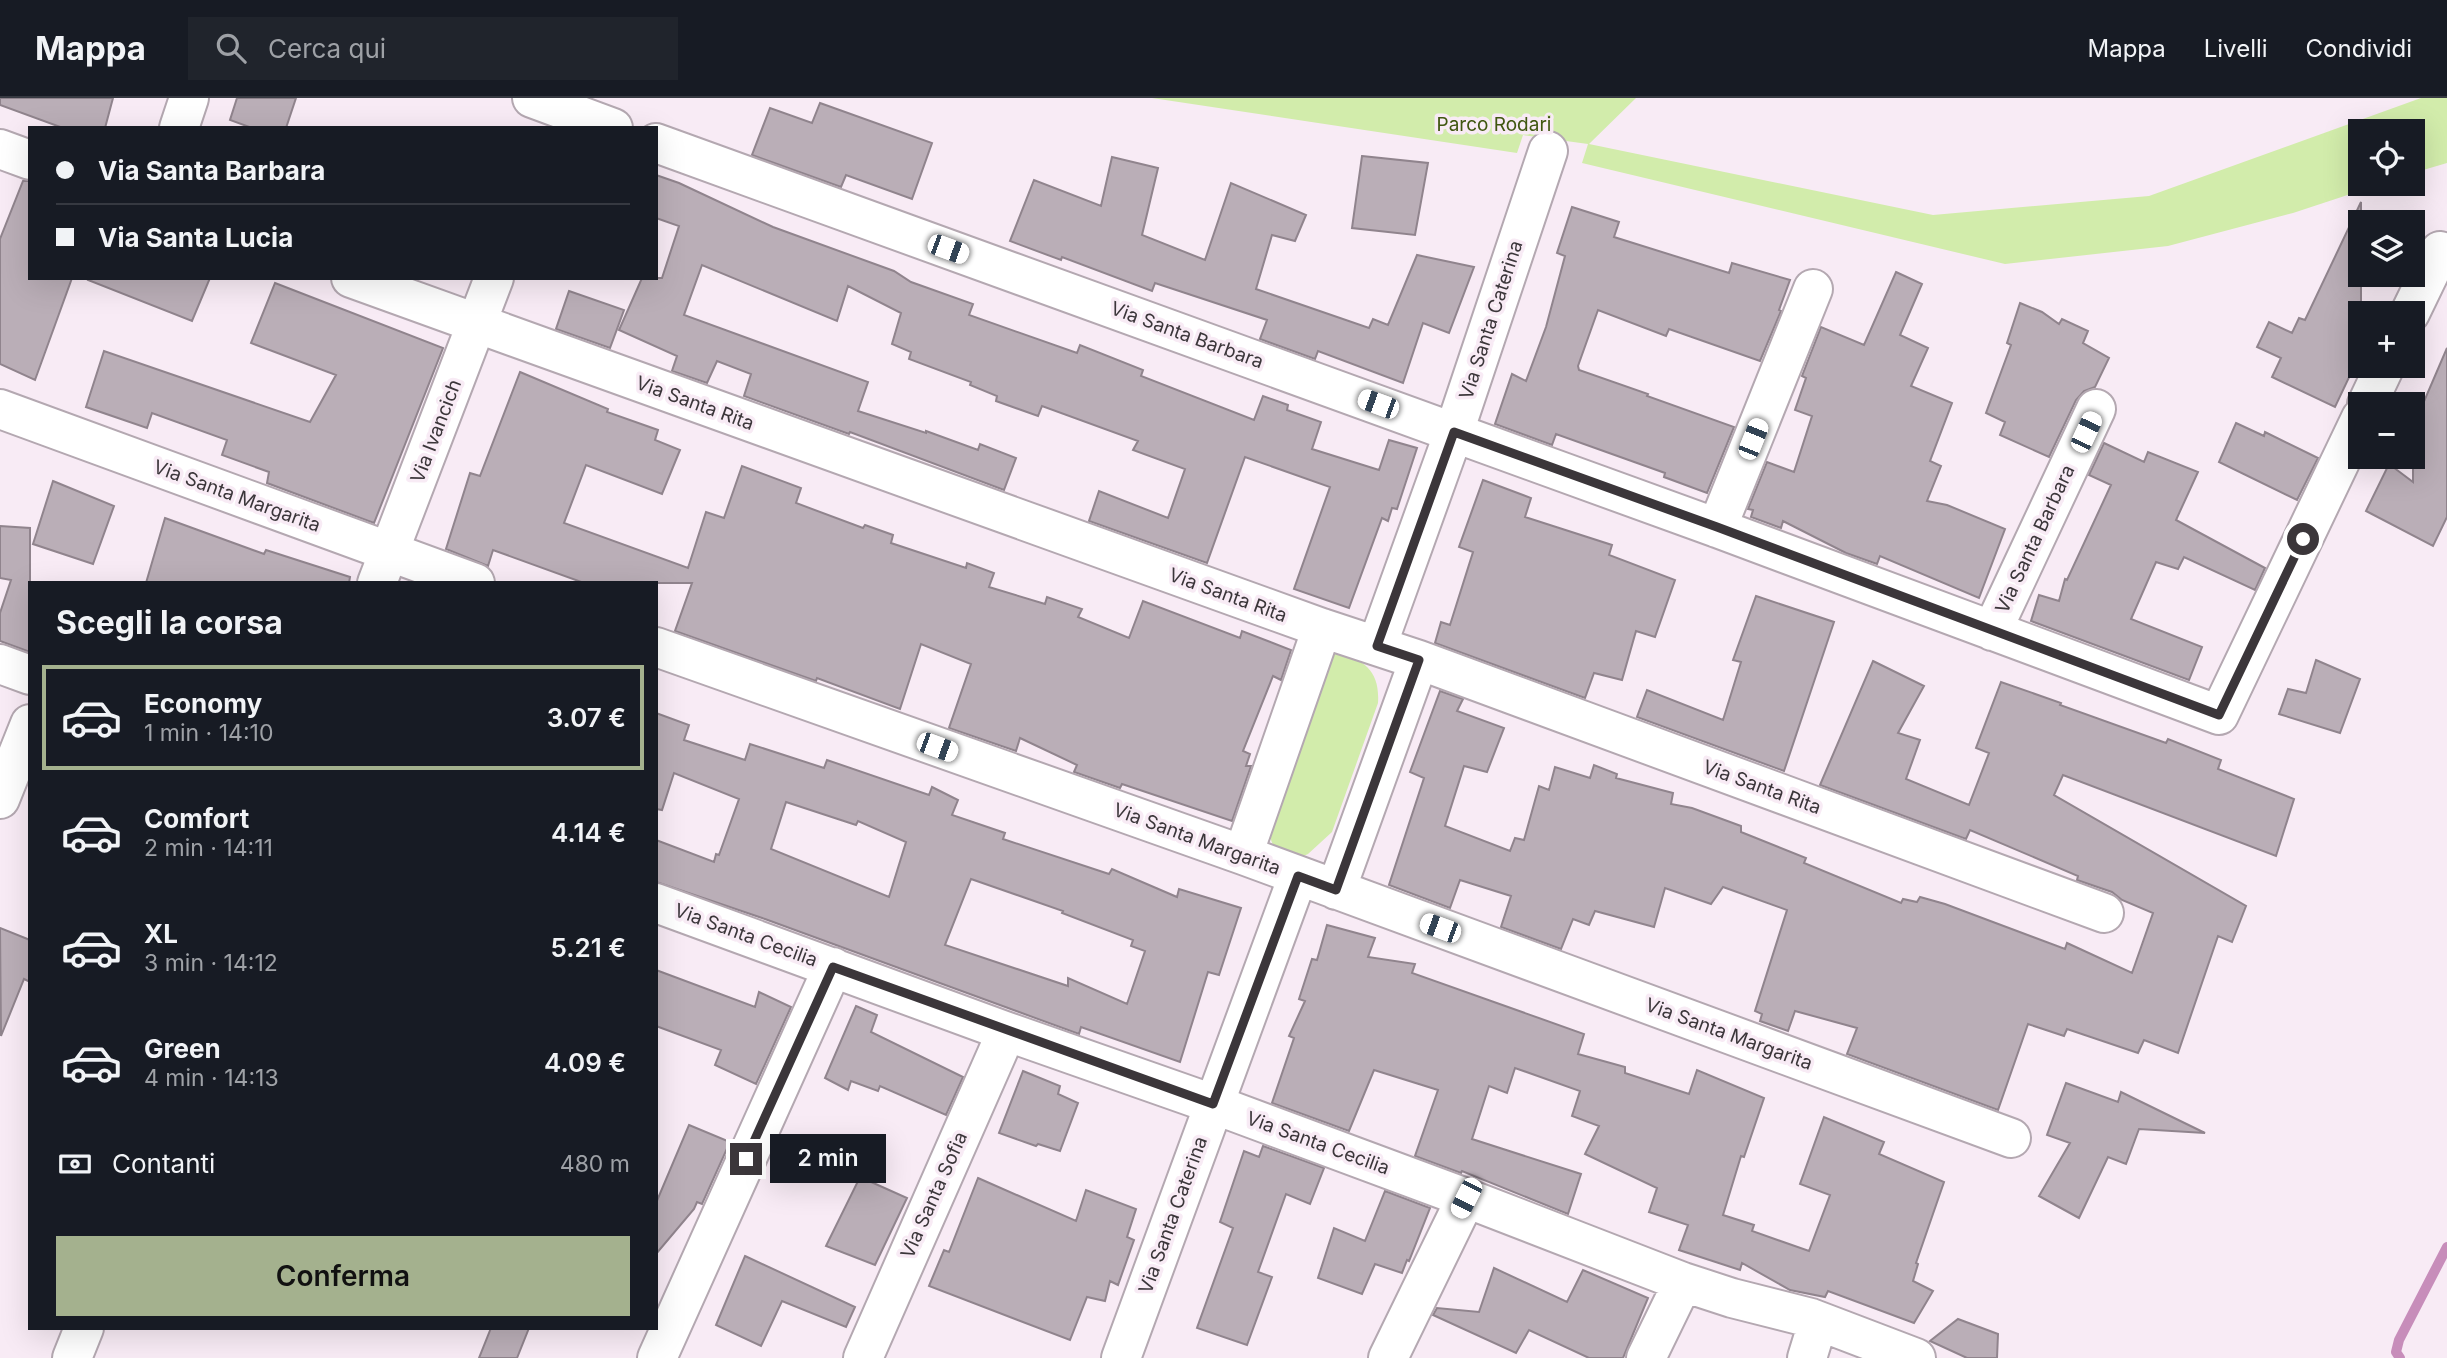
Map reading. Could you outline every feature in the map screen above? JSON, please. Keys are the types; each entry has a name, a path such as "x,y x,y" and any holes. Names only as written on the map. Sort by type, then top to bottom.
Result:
{"street":[{"path":"180,126 189,98"},
{"path":"549,108 607,126"},
{"name":"Via Santa Barbara","path":"658,145 1717,527 2219,715 2348,445"},
{"path":"0,149 28,159"},
{"name":"Via Santa Caterina","path":"1377,646 1454,432 1548,151"},
{"path":"2416,301 2440,251"},
{"name":"Via Santa Rita","path":"356,280 1322,628 1419,660 2105,914"},
{"name":"Via Ivancich","path":"383,567 493,280"},
{"path":"1717,527 1813,289"},
{"name":"Via Santa Margarita","path":"0,409 383,567 464,581"},
{"name":"Via Santa Barbara","path":"1992,631 2096,409"},
{"path":"1243,855 1322,628"},
{"name":"Via Santa Margarita","path":"658,648 1243,855 2011,1138"},
{"path":"1336,890 1419,660"},
{"path":"0,664 28,674"},
{"path":"0,799 28,729"},
{"name":"Via Santa Caterina","path":"1121,1358 1298,876"},
{"name":"Via Santa Cecilia","path":"658,904 1004,1031 1213,1104 1683,1282 1732,1298 1811,1318 1916,1358"},
{"path":"657,1358 833,967"},
{"name":"Via Santa Sofia","path":"863,1358 999,1049 1004,1031"},
{"path":"1388,1358 1466,1198"},
{"path":"1646,1358 1683,1282"},
{"path":"1807,1358 1815,1332 1811,1318"},
{"path":"72,1358 83,1330"}],"green space":[{"name":"Parco Rodari","path":"1152,98 1636,98 1589,144 1933,215 2149,196 2348,124 2348,195 2293,213 2168,246 2005,264 1582,163 1588,144 1523,135 1517,153"},
{"path":"2421,98 2447,98 2447,163 2425,169 2425,119 2363,119"},
{"path":"1338,652 1356,659 1369,669 1376,683 1378,703 1332,832 1308,854 1297,859 1284,854 1273,845 1268,826 1333,654"}],"building":[{"path":"0,98 113,98 106,126 58,126 0,105"},
{"path":"237,98 296,98 287,126 246,126 230,120"},
{"path":"820,103 932,143 912,199 846,175 841,187 752,155 770,108 812,123"},
{"path":"1362,156 1428,163 1415,235 1352,228"},
{"path":"1112,157 1158,168 1142,235 1205,260 1231,183 1306,215 1295,241 1272,235 1256,289 1369,328 1373,319 1388,325 1417,255 1474,267 1449,333 1423,323 1403,383 1318,351 1315,359 1260,339 1267,320 1155,283 1152,291 1062,257 1061,260 1010,241 1034,180 1101,206"},
{"path":"658,176 773,227 894,271 911,282 973,304 969,315 1077,353 1080,345 1143,370 1141,376 1254,420 1263,396 1288,405 1287,410 1321,422 1312,449 1379,470 1389,440 1417,448 1397,509 1392,508 1388,521 1382,518 1349,608 1294,589 1330,487 1245,457 1207,563 1089,521 1099,491 1168,518 1185,469 1133,450 1138,441 1042,406 1038,416 996,401 997,396 970,385 971,382 909,359 911,352 892,344 901,313 848,286 837,321 702,265 684,315 868,382 858,411 978,450 980,444 1016,458 1004,490 850,432 849,434 744,396 751,374 717,361 707,383 672,371 677,356 619,330 641,280 662,278 679,226 658,219"},
{"path":"23,181 28,181 28,280 71,280 35,380 0,364 0,239"},
{"path":"1572,207 1619,222 1614,237 1729,273 1732,263 1790,280 1779,310 1781,311 1760,361 1669,329 1666,336 1598,310 1578,366 1579,370 1734,427 1707,493 1664,477 1665,473 1556,434 1552,445 1495,424 1512,374 1526,381 1546,327 1565,256 1557,253"},
{"path":"2348,229 2348,287 2361,287 2361,301 2348,301 2349,378 2335,407 2272,377 2281,358 2257,347 2269,322 2292,333 2299,318 2305,320"},
{"path":"1896,272 1922,284 1900,335 1928,348 1911,386 1952,403 1930,461 1941,466 1927,501 1947,505 2005,529 1979,598 1880,556 1877,564 1846,553 1783,521 1781,528 1751,517 1753,510 1748,509 1767,462 1794,472 1812,416 1795,410 1806,378 1802,376 1821,327 1864,345"},
{"path":"88,280 209,280 192,321"},
{"path":"275,283 443,348 374,523 267,483 269,472 222,455 227,440 152,413 147,428 86,407 104,351 310,422 336,375 251,343"},
{"path":"569,291 624,310 610,348 556,329"},
{"path":"2020,303 2042,312 2059,324 2062,319 2088,331 2083,343 2109,358 2095,387 2084,391 2076,400 2049,457 2000,435 2005,422 1986,413 2011,345 2007,343"},
{"path":"2447,348 2447,517 2433,546 2366,511 2387,469 2396,469 2413,482 2413,469 2425,469 2425,399"},
{"path":"520,372 608,409 607,412 658,430 655,440 680,450 662,494 586,465 564,523 688,568 706,512 724,518 742,466 801,488 796,503 863,528 865,525 893,535 891,543 966,568 967,563 994,573 989,587 1045,604 1047,597 1082,609 1078,617 1129,638 1143,601 1240,638 1242,631 1291,650 1281,680 1273,676 1243,751 1250,754 1246,766 1251,766 1232,821 1122,784 1120,788 1074,772 1077,765 1020,738 1016,751 949,728 971,664 921,644 900,709 817,678 816,681 675,631 692,583 578,581 493,550 488,566 446,549 470,473 480,476"},
{"path":"2236,423 2264,436 2265,432 2318,458 2297,500 2219,462"},
{"path":"2104,443 2144,462 2148,452 2198,472 2176,520 2265,568 2255,590 2184,557 2178,569 2156,562 2131,619 2202,647 2189,680 2031,621 2039,595 2059,601 2065,579 2067,580 2111,485 2089,475"},
{"path":"1483,480 1531,498 1525,517 1612,545 1609,555 1675,580 1655,637 1636,631 1622,680 1594,673 1585,698 1435,643 1441,622 1450,625 1473,552 1459,547"},
{"path":"53,481 114,506 93,564 33,544"},
{"path":"165,518 264,554 266,550 350,577 349,581 147,581"},
{"path":"0,526 30,528 28,651 0,641 0,613 11,580 0,578"},
{"path":"1756,596 1834,622 1784,771 1637,717 1647,690 1723,720 1741,662 1733,660"},
{"path":"2316,660 2360,679 2340,733 2279,714 2288,689 2306,693"},
{"path":"1873,661 1924,686 1898,733 1920,740 1906,779 1969,805 1989,753 1976,748 2001,682 2166,743 2168,739 2221,760 2218,769 2294,799 2276,856 2063,775 2054,795 2246,906 2232,942 2218,936 2178,1053 2144,1040 2138,1053 2067,1029 2064,1036 2028,1024 1998,1110 1847,1054 1857,1028 1795,1011 1788,1031 1760,1021 1762,1014 1755,1011 1787,910 1723,887 1711,904 1665,888 1654,927 1595,911 1589,925 1573,919 1561,949 1501,927 1511,896 1460,880 1450,908 1389,885 1424,778 1410,772 1440,691 1463,699 1457,711 1504,728 1487,772 1464,766 1445,826 1510,851 1515,838 1524,840 1539,786 1549,790 1555,767 1590,778 1594,765 1617,774 1616,778 1673,793 1671,804 1692,808 1741,826 1741,832 1806,858 1804,863 1901,903 1903,899 1917,902 1920,897 1945,904 2065,949 2067,943 2132,973 2153,913 2122,900 2112,892 2077,880 2078,876 1970,830 1966,839 1820,785"},
{"path":"658,714 689,725 684,740 745,760 750,744 824,768 827,760 929,795 932,787 958,800 952,815 1005,833 1003,839 1109,874 1112,869 1177,897 1179,889 1241,908 1219,975 1208,972 1180,1062 1081,1027 1079,1034 658,883 658,841 714,862 739,799 674,773 662,810 658,809","holes":["786,802 856,825 858,821 906,842 889,897 771,849","971,879 1063,911 1062,913 1133,940 1131,946 1145,951 1127,1004 1068,978 1068,986 945,945"]},
{"path":"1327,925 1375,938 1368,957 1415,964 1412,973 1584,1034 1578,1054 1625,1067 1625,1073 1689,1094 1697,1070 1764,1098 1744,1157 1741,1156 1723,1215 1754,1225 1752,1231 1809,1251 1830,1195 1800,1184 1824,1117 1884,1142 1879,1154 1944,1182 1916,1263 1918,1264 1913,1281 1933,1291 1914,1323 1828,1291 1825,1297 1790,1290 1742,1263 1740,1270 1679,1250 1688,1225 1649,1212 1657,1188 1585,1154 1599,1126 1572,1116 1580,1091 1515,1068 1507,1093 1489,1086 1472,1139 1581,1174 1568,1214 1462,1171 1461,1173 1415,1156 1438,1090 1374,1070 1349,1131 1272,1103 1294,1038 1289,1036 1305,1001 1299,999 1312,959 1317,960"},
{"path":"0,928 28,939 28,981 24,979 1,1036"},
{"path":"658,971 755,1007 759,992 791,1007 756,1084 715,1065 721,1050 658,1027"},
{"path":"856,1006 877,1015 871,1032 963,1077 946,1115 880,1086 878,1091 851,1081 848,1090 825,1078"},
{"path":"1023,1071 1060,1086 1058,1094 1078,1103 1060,1151 999,1133"},
{"path":"2066,1083 2118,1102 2121,1092 2205,1133 2139,1129 2126,1164 2108,1157 2079,1218 2039,1196 2070,1143 2047,1135"},
{"path":"689,1125 730,1142 702,1204 697,1202 658,1252 658,1198"},
{"path":"1263,1146 1324,1168 1310,1204 1286,1194 1258,1272 1272,1277 1247,1345 1197,1328 1233,1228 1220,1222 1244,1151 1259,1157"},
{"path":"860,1177 907,1198 875,1265 826,1246"},
{"path":"978,1178 1076,1221 1086,1190 1136,1209 1127,1237 1134,1240 1118,1285 1110,1281 1105,1301 1087,1297 1070,1340 929,1286 944,1250 949,1252"},
{"path":"1385,1191 1430,1208 1402,1273 1375,1264 1362,1294 1318,1278 1334,1228 1365,1241"},
{"path":"745,1256 855,1307 846,1327 782,1301 761,1346 716,1325"},
{"path":"1494,1268 1567,1302 1583,1270 1648,1298 1623,1358 1589,1358 1529,1330 1516,1353 1433,1315 1437,1308 1479,1312"},
{"path":"1958,1319 1998,1334 1997,1358 1967,1358 1930,1341"},
{"path":"490,1330 528,1330 517,1358 479,1358"}],"waterway":[{"path":"2400,1358 2396,1352 2399,1340 2447,1247"}],"route":[{"path":"746,1159 833,967 1004,1031 1213,1104 1298,876 1336,890 1419,660 1377,646 1454,432 1717,527 2219,715 2303,539"}]}
